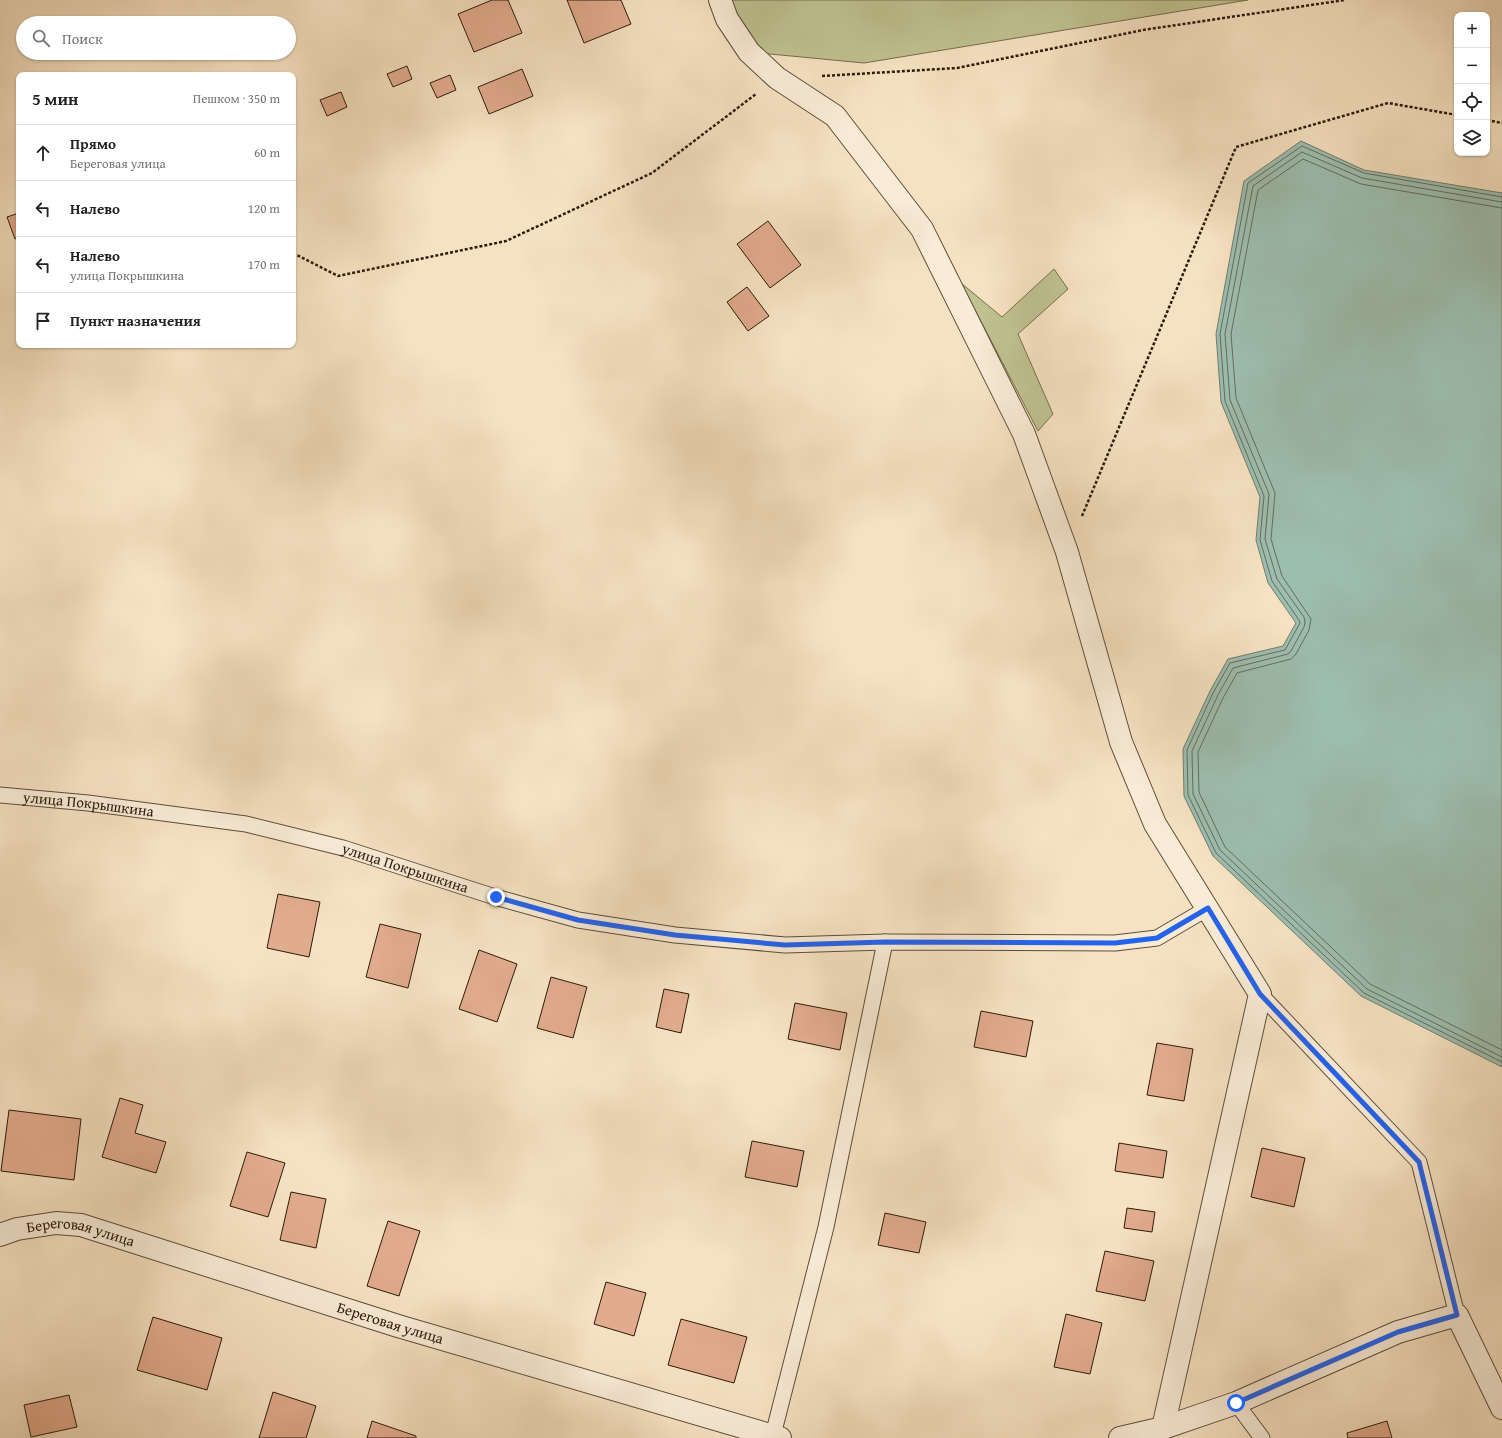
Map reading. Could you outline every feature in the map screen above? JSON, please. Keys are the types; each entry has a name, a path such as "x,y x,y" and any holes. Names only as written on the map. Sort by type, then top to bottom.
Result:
{"street":[{"path":"720,0 727,19 749,52 777,78 836,116 922,229 1024,434 1067,552 1122,742 1155,824 1260,994 1163,1428"},
{"name":"Береговая улица","path":"0,1235 17,1229 56,1222 81,1224 398,1326 776,1437"},
{"path":"1120,1438 1163,1428 1236,1403 1398,1332 1457,1315 1502,1408"}],"lane":[{"name":"улица Покрышкина","path":"0,795 88,803 246,824 343,848 496,897 578,920 675,935 785,945 885,942 1115,943 1157,938 1208,908"},
{"path":"776,1437 826,1227 885,942"},
{"path":"1260,994 1419,1162 1457,1315"},
{"path":"1236,1403 1262,1438"}],"path":[{"path":"816,76 957,68 1143,30 1345,0"},
{"path":"296,255 338,276 506,241 652,173 777,78"},
{"path":"1067,552 1236,147 1388,103 1454,114"},
{"path":"1490,121 1502,123"}],"green space":[{"path":"720,0 1248,0 864,63 749,52"},
{"path":"1054,269 1068,289 1018,334 1053,414 1038,431 961,283 1002,317"}],"water":[{"path":"1301,141 1364,170 1502,193 1502,1067 1361,996 1213,856 1184,796 1183,749 1210,691 1228,659 1283,646 1296,623 1268,583 1256,540 1260,497 1221,402 1216,334 1244,181"}],"building":[{"path":"492,0 508,0 522,33 474,52 458,14"},
{"path":"567,0 621,0 631,24 584,43"},
{"path":"407,66 412,79 393,87 387,74"},
{"path":"522,69 533,96 489,114 478,87"},
{"path":"450,75 456,90 437,98 430,83"},
{"path":"341,92 347,107 327,116 320,100"},
{"path":"16,214 15,239 7,217"},
{"path":"768,221 801,265 770,288 737,244"},
{"path":"747,287 769,316 748,331 727,302"},
{"path":"278,894 320,902 309,957 267,948"},
{"path":"380,924 421,934 408,988 366,977"},
{"path":"479,950 517,964 497,1022 459,1009"},
{"path":"551,977 587,987 573,1038 537,1028"},
{"path":"664,989 689,994 681,1033 656,1027"},
{"path":"795,1003 847,1013 840,1050 788,1039"},
{"path":"981,1011 1033,1021 1026,1057 974,1047"},
{"path":"1157,1043 1193,1049 1184,1101 1147,1095"},
{"path":"120,1098 143,1105 135,1133 166,1142 156,1173 102,1157"},
{"path":"9,1110 81,1119 74,1180 1,1171"},
{"path":"752,1141 804,1151 797,1187 745,1177"},
{"path":"1119,1143 1167,1151 1163,1178 1115,1171"},
{"path":"1262,1148 1305,1158 1294,1207 1251,1197"},
{"path":"247,1152 285,1163 268,1217 230,1206"},
{"path":"291,1192 326,1199 316,1248 280,1240"},
{"path":"1127,1208 1155,1212 1152,1232 1124,1228"},
{"path":"885,1213 926,1222 919,1253 878,1245"},
{"path":"388,1221 420,1231 399,1296 367,1286"},
{"path":"1105,1251 1154,1261 1145,1301 1096,1291"},
{"path":"606,1282 646,1293 634,1336 594,1324"},
{"path":"1066,1314 1102,1323 1090,1374 1054,1367"},
{"path":"153,1317 222,1338 207,1390 137,1370"},
{"path":"681,1319 747,1337 734,1383 668,1365"},
{"path":"273,1392 316,1406 306,1438 259,1438"},
{"path":"69,1395 77,1427 31,1437 24,1405"},
{"path":"372,1421 416,1436 416,1438 367,1438"},
{"path":"1387,1421 1392,1438 1348,1438 1347,1433"}],"route":[{"path":"496,897 578,920 675,935 785,945 885,942 1115,943 1157,938 1208,908 1260,994 1419,1162 1457,1315 1398,1332 1236,1403"}]}
